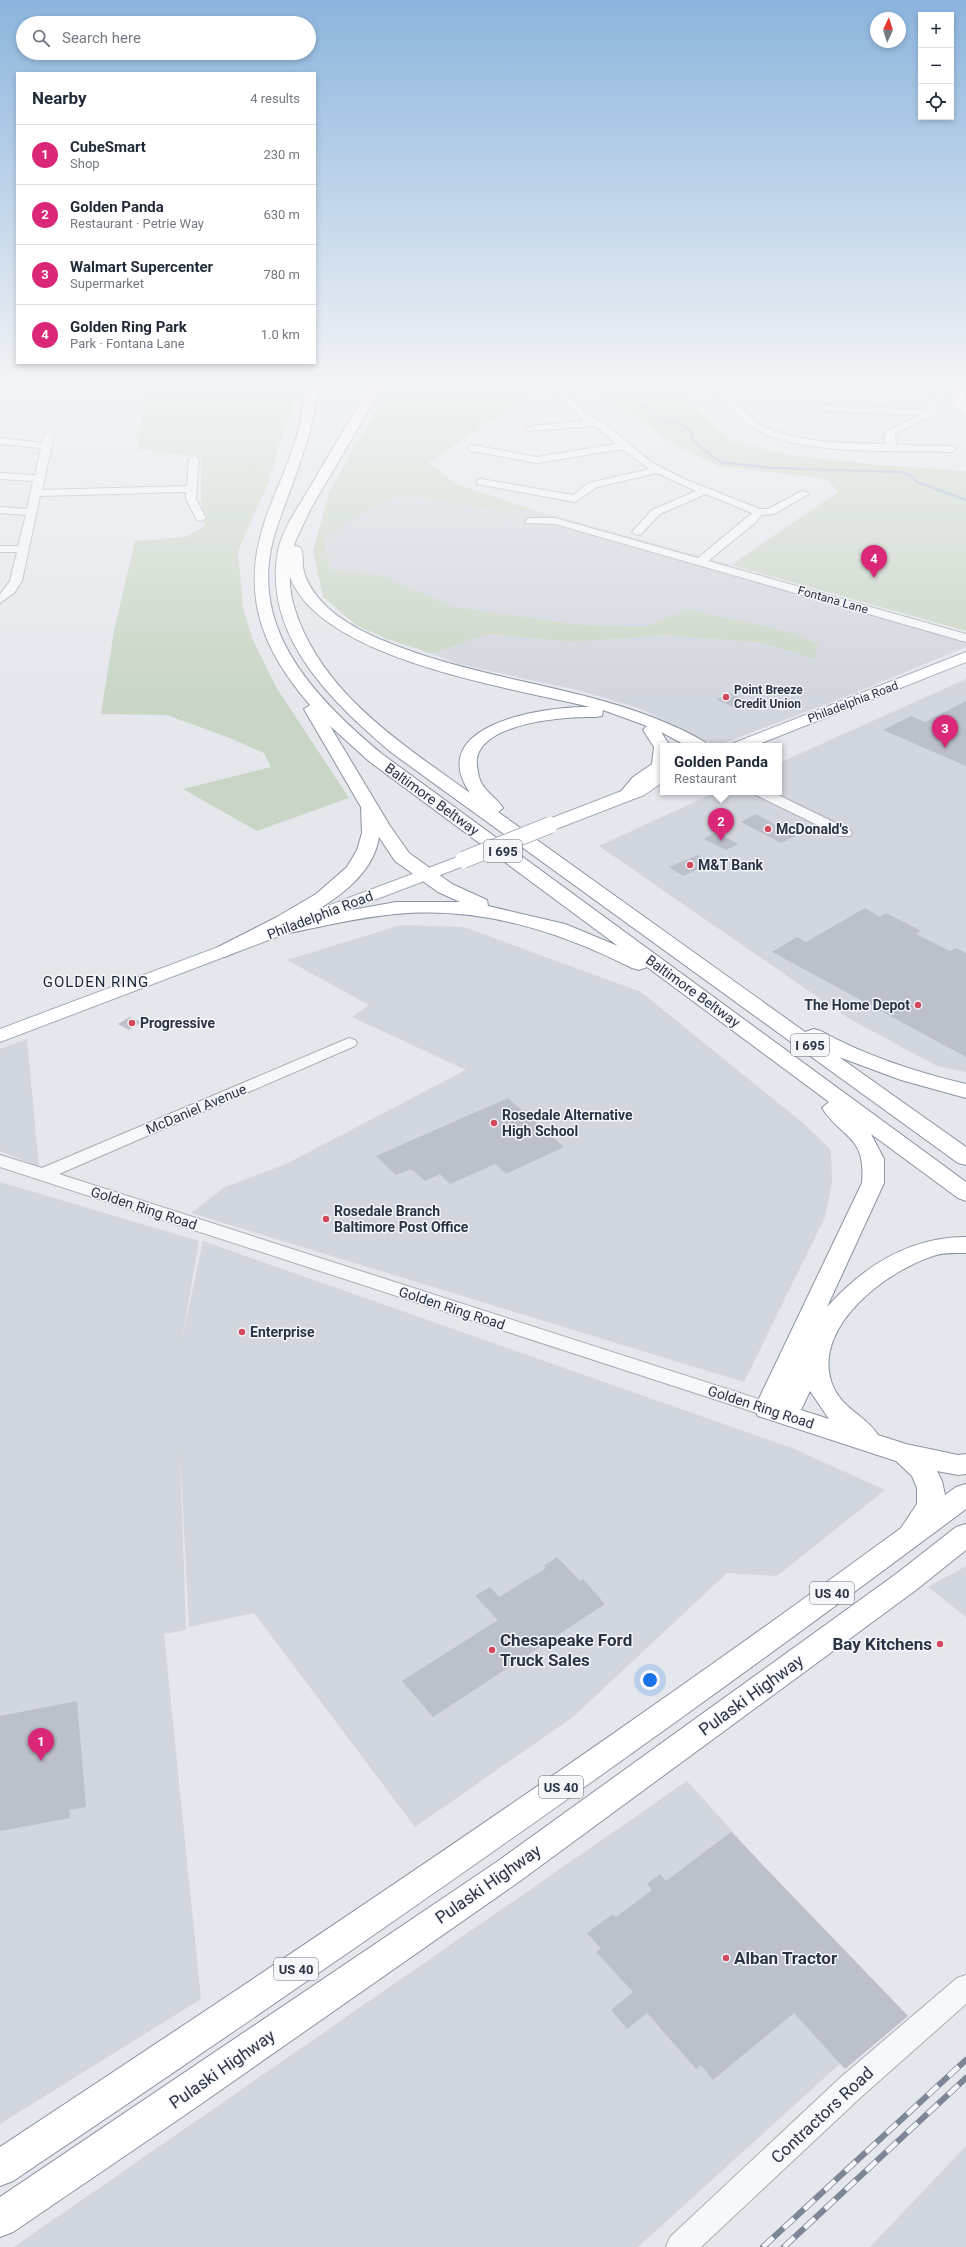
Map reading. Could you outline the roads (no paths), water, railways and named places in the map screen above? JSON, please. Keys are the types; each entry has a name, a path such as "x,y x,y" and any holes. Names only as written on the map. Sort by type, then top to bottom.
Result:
{"highway":[{"name":"Baltimore Beltway","path":"286,487 275,511 262,549 260,579 264,614 282,656 306,691 340,727 376,758 708,1001 966,1193"},
{"name":"Baltimore Beltway","path":"317,487 291,532 285,551 283,570 285,597 307,653 328,682 366,723 450,787 524,838 966,1158"},
{"path":"308,502 306,517 295,551 297,573 301,586 313,601 339,623 366,639 397,652 442,666 619,710 663,727 693,743"},
{"path":"306,691 314,714 381,826 402,857 425,875 461,896 512,915 556,928 602,946 708,1001"},
{"path":"524,838 480,794 470,777 468,765 471,754 474,747 486,736 506,724 519,720 565,712 607,714 651,730 676,743"},
{"path":"651,730 660,744"},
{"path":"632,793 639,781 660,765"},
{"path":"226,951 314,903 345,881 357,867 368,846 372,825 368,802"},
{"path":"288,927 375,911 411,907 462,908 512,915"},
{"path":"671,944 818,1037 900,1072 966,1091"},
{"path":"760,1040 866,1141 874,1160 875,1171 868,1197 777,1412"},
{"path":"777,1412 816,1350 823,1334 838,1312 858,1290 897,1261 927,1249 966,1246"},
{"path":"816,1350 816,1371 824,1395 843,1418 875,1444"},
{"name":"Golden Ring Road","path":"777,1412 905,1454"},
{"path":"905,1454 958,1465 966,1464"},
{"path":"905,1454 922,1467 929,1479 930,1489 930,1504 905,1540"},
{"name":"US 40","path":"0,2168 481,1844 642,1731 966,1494"},
{"name":"Pulaski Highway","path":"0,2219 173,2103 509,1871 909,1579 966,1535"},
{"path":"909,1579 966,1549"}],"main road":[{"name":"Philadelphia Road","path":"748,743 966,657"},
{"name":"Philadelphia Road","path":"775,743 966,668"},
{"name":"Philadelphia Road","path":"0,1036 425,875 632,793 649,782 660,777"},
{"name":"Philadelphia Road","path":"632,793 660,788"}],"street":[{"path":"0,600 13,587 37,487"},
{"path":"510,487 575,498 590,487"},
{"path":"695,487 752,508 758,512 770,512 804,494"},
{"path":"35,493 190,489 191,499 201,518"},
{"path":"637,532 656,512 704,491"},
{"path":"0,510 30,512"},
{"path":"700,562 752,520 758,512"},
{"name":"Fontana Lane","path":"530,521 554,521 966,638"},
{"path":"0,549 22,549"},
{"path":"768,795 850,831 782,794"},
{"name":"McDaniel Avenue","path":"42,1175 349,1044"},
{"name":"Golden Ring Road","path":"0,1161 777,1412"},
{"name":"Contractors Road","path":"680,2247 851,2087 966,1987"}],"waterway":[{"path":"930,487 966,500"}],"railway":[{"path":"763,2247 966,2060"},
{"path":"784,2247 966,2078"}],"place":[{"name":"Golden Ring Park","path":"874,578"},
{"name":"Point Breeze Credit Union","path":"726,697"},
{"name":"Walmart Supercenter","path":"945,748"},
{"name":"McDonald's","path":"768,829"},
{"name":"Golden Panda","path":"721,841"},
{"name":"M&T Bank","path":"690,865"},
{"name":"The Home Depot","path":"918,1005"},
{"name":"Progressive","path":"132,1023"},
{"name":"Rosedale Alternative High School","path":"494,1123"},
{"name":"Rosedale Branch Baltimore Post Office","path":"326,1219"},
{"name":"Enterprise","path":"242,1332"},
{"name":"Bay Kitchens","path":"940,1644"},
{"name":"Chesapeake Ford Truck Sales","path":"492,1650"},
{"name":"CubeSmart","path":"41,1761"},
{"name":"Alban Tractor","path":"726,1958"}],"district":[{"name":"GOLDEN RING","path":"96,982"}]}
